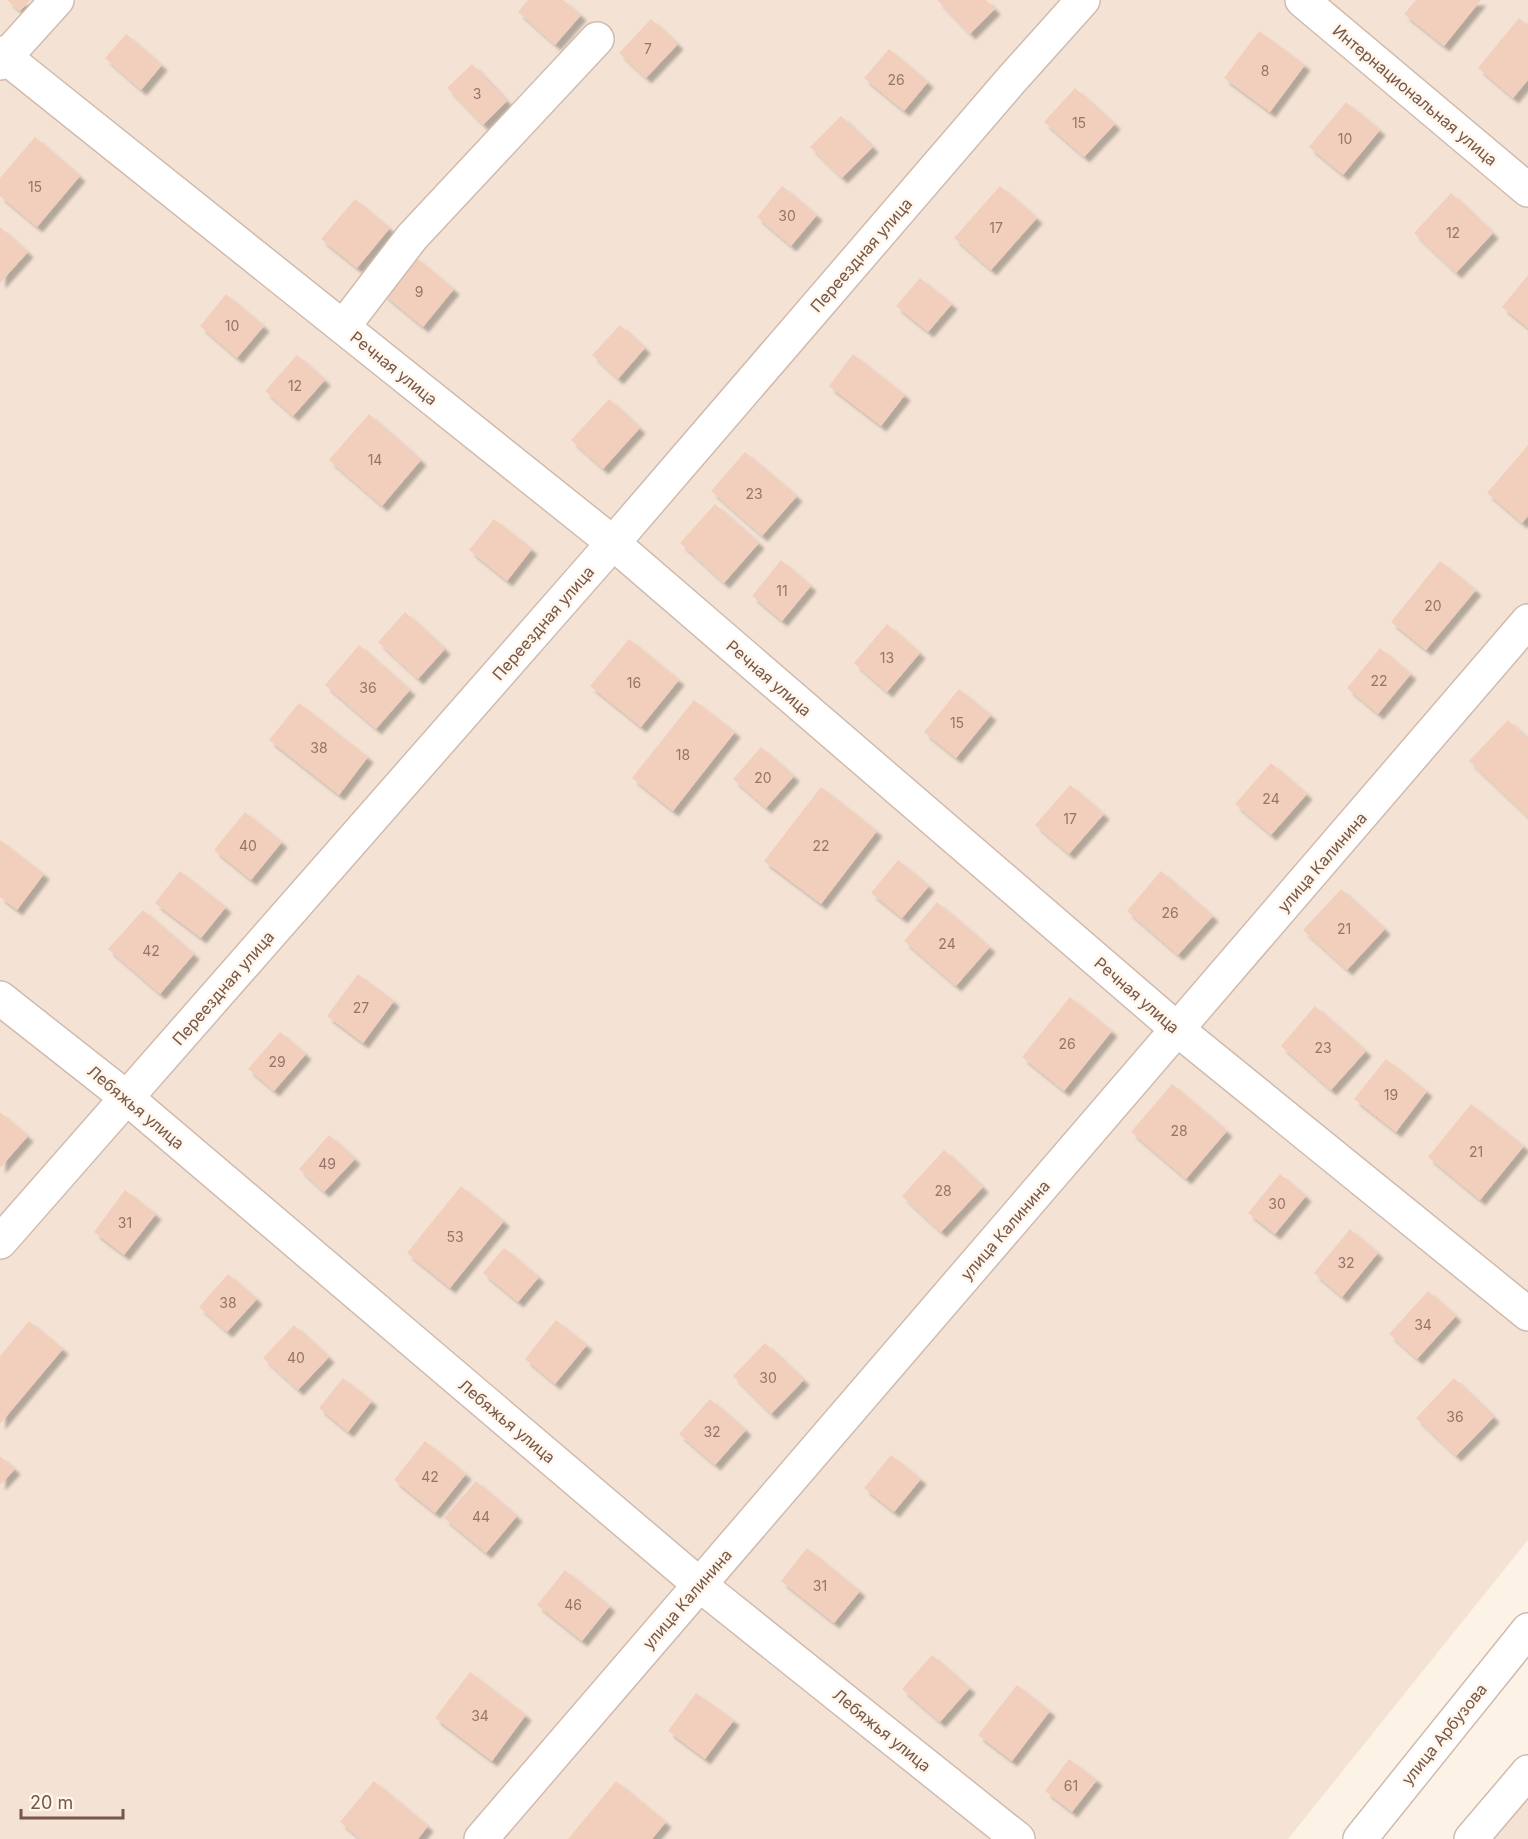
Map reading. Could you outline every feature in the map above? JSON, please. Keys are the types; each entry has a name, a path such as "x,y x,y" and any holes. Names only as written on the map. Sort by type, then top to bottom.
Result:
{"street":[{"path":"2,57 57,0"},
{"name":"Переездная улица","path":"0,1242 613,543 1013,78 1083,0"},
{"name":"Интернациональная улица","path":"1302,0 1528,190"},
{"path":"343,327 412,237 597,39"},
{"name":"Речная улица","path":"2,57 613,543 1178,1029 1528,1314"},
{"name":"улица Калинина","path":"481,1839 1528,621"},
{"name":"Лебяжья улица","path":"0,998 127,1098 700,1585 1018,1839"},
{"name":"улица Арбузова","path":"1360,1839 1528,1630"},
{"path":"1471,1839 1528,1772"}],"shaded area":[{"path":"0,0 1528,0 1528,1540 1288,1839 0,1839"},
{"path":"1528,1794 1528,1839 1491,1839"}],"building":[{"path":"7,0 30,0 20,11"},
{"path":"528,0 563,0 581,15 555,45 518,12"},
{"path":"937,0 986,0 995,9 970,34"},
{"path":"1416,0 1481,0 1444,46 1404,14"},
{"path":"1519,18 1528,26 1528,80 1513,98 1478,68"},
{"path":"651,19 678,44 646,78 619,53"},
{"path":"1259,31 1305,65 1270,112 1224,78"},
{"path":"126,34 162,65 141,90 105,58"},
{"path":"889,49 928,82 904,111 864,78"},
{"path":"472,64 507,101 483,125 447,88"},
{"path":"1075,88 1115,124 1084,157 1044,122"},
{"path":"1346,102 1380,130 1343,175 1309,147"},
{"path":"841,116 873,147 842,178 810,147"},
{"path":"35,137 80,176 37,227 0,196 0,178"},
{"path":"782,186 817,215 791,246 757,217"},
{"path":"1000,186 1037,218 991,270 954,238"},
{"path":"1451,193 1493,233 1456,273 1414,233"},
{"path":"355,199 390,228 357,268 321,239"},
{"path":"0,227 28,252 0,283"},
{"path":"414,256 454,289 423,327 383,294"},
{"path":"1528,275 1528,328 1502,307"},
{"path":"920,278 952,304 928,332 896,306"},
{"path":"226,294 264,326 237,358 200,326"},
{"path":"620,325 645,348 618,379 592,355"},
{"path":"853,354 905,395 881,426 829,386"},
{"path":"297,355 325,380 293,416 265,391"},
{"path":"609,399 640,428 603,469 571,440"},
{"path":"369,414 421,460 382,506 329,460"},
{"path":"1528,445 1528,516 1522,523 1487,493"},
{"path":"745,452 797,496 762,536 711,491"},
{"path":"715,504 759,543 724,583 680,543"},
{"path":"494,519 532,549 507,581 469,550"},
{"path":"781,560 811,586 782,621 752,596"},
{"path":"1440,561 1476,590 1426,650 1391,622"},
{"path":"405,612 445,649 418,679 378,642"},
{"path":"887,624 920,653 887,692 854,663"},
{"path":"629,639 679,680 641,727 590,686"},
{"path":"359,645 410,690 376,729 325,685"},
{"path":"1380,648 1411,674 1378,714 1347,688"},
{"path":"959,689 991,715 956,758 924,732"},
{"path":"694,700 735,732 673,811 632,778"},
{"path":"299,703 368,757 339,795 269,740"},
{"path":"1508,720 1528,739 1528,817 1469,761"},
{"path":"761,747 794,776 766,808 733,779"},
{"path":"1271,763 1307,794 1271,835 1235,804"},
{"path":"1070,785 1104,814 1069,854 1035,825"},
{"path":"821,787 877,831 821,904 764,861"},
{"path":"245,812 282,842 251,880 214,850"},
{"path":"0,840 44,874 17,910 0,897"},
{"path":"898,860 929,886 902,918 871,893"},
{"path":"180,871 226,907 201,938 155,903"},
{"path":"1161,871 1213,916 1178,955 1127,911"},
{"path":"1341,889 1385,929 1347,970 1303,930"},
{"path":"937,902 990,947 956,986 904,941"},
{"path":"143,910 194,954 160,994 108,949"},
{"path":"358,974 394,1001 363,1043 327,1016"},
{"path":"1070,997 1112,1031 1064,1091 1022,1057"},
{"path":"1315,1006 1366,1051 1331,1090 1281,1046"},
{"path":"280,1032 306,1054 274,1091 248,1069"},
{"path":"1386,1059 1427,1091 1396,1132 1354,1099"},
{"path":"1172,1084 1227,1131 1186,1179 1131,1132"},
{"path":"1471,1104 1524,1146 1480,1200 1428,1157"},
{"path":"0,1112 28,1136 0,1168"},
{"path":"329,1135 355,1159 324,1192 299,1169"},
{"path":"944,1150 983,1187 941,1232 902,1196"},
{"path":"1280,1174 1306,1196 1275,1234 1248,1213"},
{"path":"461,1186 504,1221 450,1288 407,1253"},
{"path":"125,1190 156,1214 124,1255 94,1232"},
{"path":"1350,1229 1378,1253 1342,1297 1314,1273"},
{"path":"504,1248 539,1277 518,1302 483,1273"},
{"path":"228,1274 257,1299 227,1332 199,1307"},
{"path":"1428,1291 1456,1316 1417,1359 1389,1334"},
{"path":"556,1320 587,1345 555,1384 525,1359"},
{"path":"29,1321 63,1349 0,1424 0,1356"},
{"path":"294,1325 329,1357 298,1390 263,1358"},
{"path":"765,1343 804,1380 771,1414 733,1376"},
{"path":"343,1378 372,1401 348,1432 319,1408"},
{"path":"1454,1378 1494,1417 1456,1456 1416,1418"},
{"path":"710,1399 746,1430 715,1465 679,1434"},
{"path":"425,1441 466,1474 435,1513 394,1480"},
{"path":"891,1455 921,1479 894,1512 864,1488"},
{"path":"0,1456 15,1469 0,1485"},
{"path":"476,1481 517,1516 486,1553 444,1518"},
{"path":"807,1548 860,1591 834,1623 781,1581"},
{"path":"565,1570 610,1606 582,1641 537,1605"},
{"path":"932,1655 970,1688 940,1722 902,1689"},
{"path":"470,1672 526,1715 492,1761 435,1718"},
{"path":"1017,1685 1050,1711 1012,1761 978,1735"},
{"path":"696,1693 734,1720 705,1759 668,1731"},
{"path":"1069,1759 1097,1780 1072,1812 1045,1791"},
{"path":"374,1781 428,1826 418,1839 360,1839 340,1822"},
{"path":"616,1781 666,1822 652,1839 568,1839"}]}
